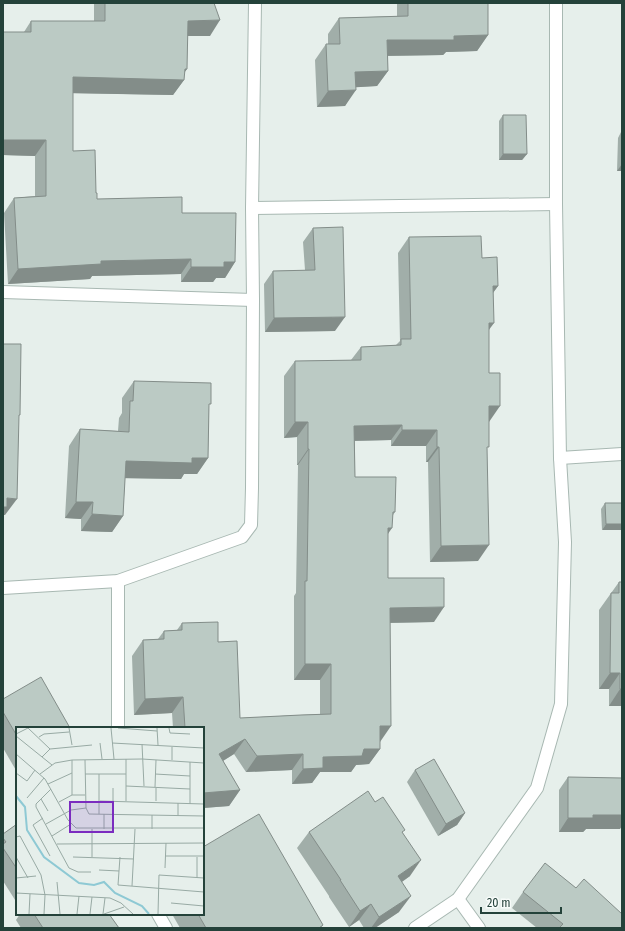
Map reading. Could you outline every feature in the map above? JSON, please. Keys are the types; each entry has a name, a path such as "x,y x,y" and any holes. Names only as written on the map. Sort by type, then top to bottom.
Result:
{"street":[{"path":"3,588 118,581 242,537 251,525 253,300 252,208 255,3"},
{"path":"415,928 458,899 537,788 561,704 565,542 560,458 556,204 556,3"},
{"path":"252,208 556,204"},
{"path":"3,292 253,300"},
{"path":"560,458 622,454"},
{"path":"118,581 118,727"},
{"path":"458,899 479,928"},
{"path":"159,915 166,928"}],"building":[{"path":"105,3 214,3 220,20 188,21 187,69 185,69 184,80 73,77 73,151 95,150 97,199 182,197 182,213 236,213 235,262 224,262 224,267 191,267 191,259 101,261 101,264 18,269 14,198 46,196 46,140 3,140 3,32 31,32 31,21 105,21"},
{"path":"408,3 488,3 488,35 454,36 454,40 387,40 388,71 355,72 356,90 328,91 326,44 340,44 339,18 408,16"},
{"path":"503,115 526,115 527,154 503,154"},
{"path":"343,227 345,317 274,318 273,271 315,270 313,228"},
{"path":"481,236 482,258 497,257 498,286 493,286 494,323 489,323 489,373 500,373 500,406 489,406 489,447 487,447 489,545 441,546 439,447 437,447 437,430 402,430 402,425 354,426 355,477 396,477 395,512 393,512 392,528 388,528 388,578 444,578 444,607 390,608 391,726 380,726 380,749 364,749 362,756 323,757 323,768 303,769 303,754 257,756 245,739 219,754 240,790 204,793 204,727 185,727 183,697 145,699 143,640 164,639 164,631 182,630 182,623 218,622 218,642 237,641 240,718 331,714 331,664 305,664 305,581 307,581 309,449 308,422 295,422 295,361 361,360 361,347 401,345 401,339 411,339 409,237"},
{"path":"3,344 21,344 17,499 7,498 7,507 3,507"},
{"path":"134,381 211,383 208,458 192,458 192,463 126,461 123,516 92,514 93,502 76,502 80,429 129,432 130,401 133,401"},
{"path":"605,503 622,503 622,524 606,524"},
{"path":"619,582 622,582 622,689 620,689 620,673 610,673 611,593 619,593"},
{"path":"41,677 69,727 16,727 16,734 3,712 3,699"},
{"path":"434,759 465,813 446,824 415,770"},
{"path":"568,777 622,778 622,815 593,815 593,818 568,818"},
{"path":"368,791 375,802 383,797 405,830 402,832 421,860 398,876 411,896 379,917 371,904 360,911 309,832"},
{"path":"259,814 323,925 319,928 206,928 199,915 204,915 204,846"},
{"path":"16,825 16,868 3,848 3,844 6,842 3,838 3,834"},
{"path":"545,863 576,888 584,879 622,914 622,928 559,928 563,924 523,892"},
{"path":"35,915 110,915 119,928 43,928"}]}
